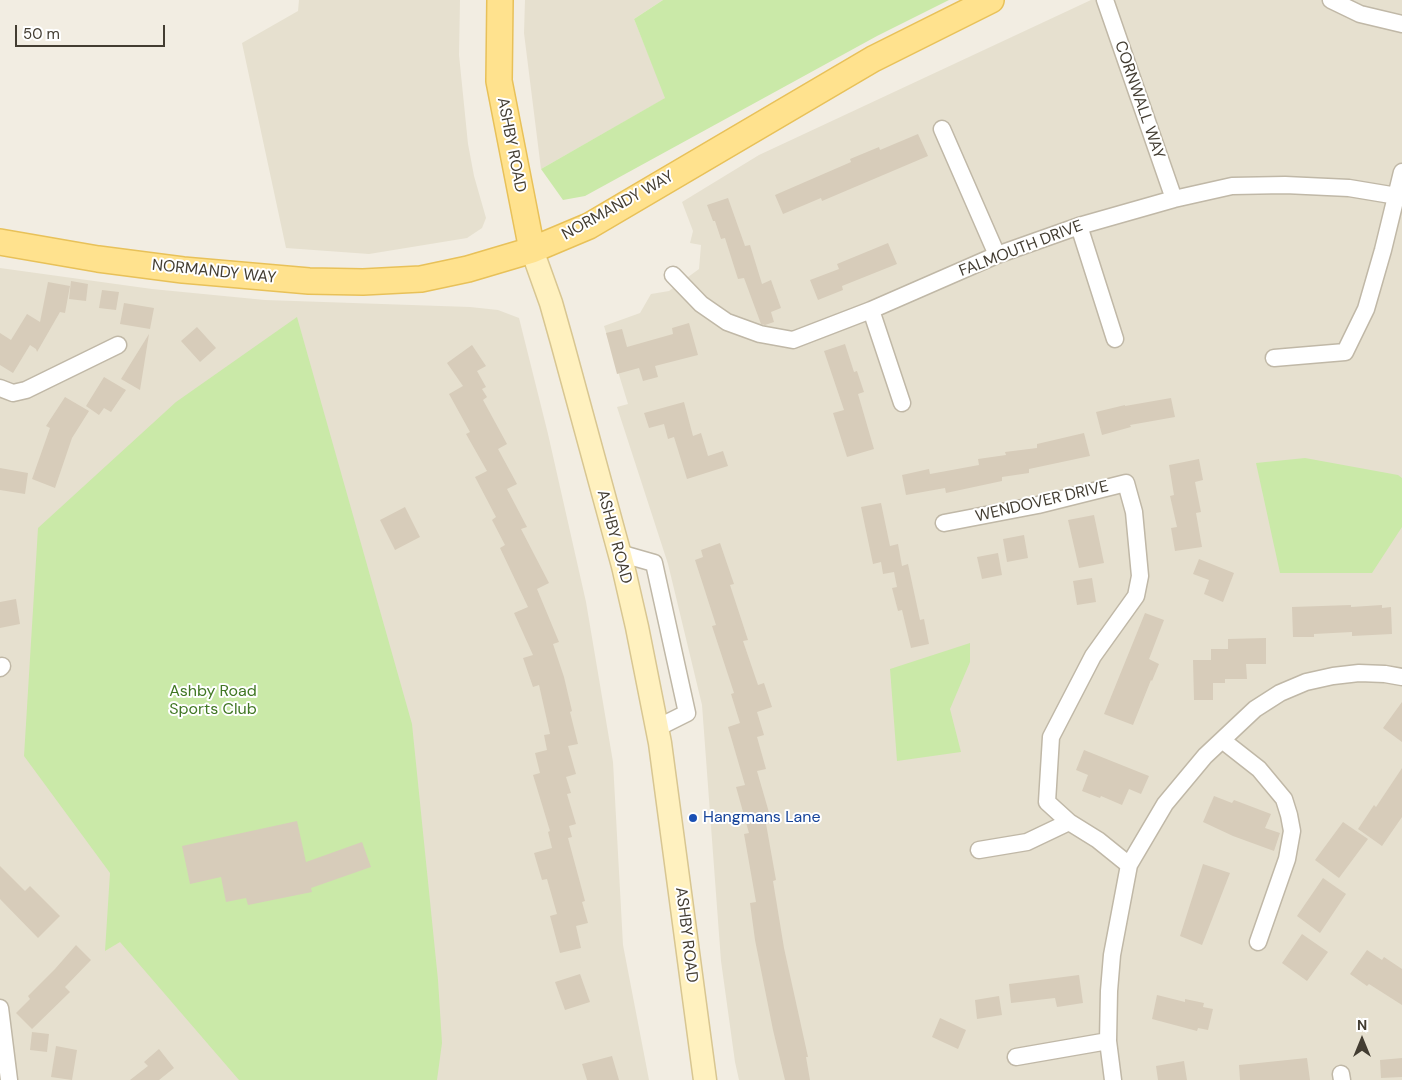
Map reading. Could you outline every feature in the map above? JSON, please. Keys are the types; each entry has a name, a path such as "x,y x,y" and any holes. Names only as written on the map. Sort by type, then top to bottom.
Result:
{"main road":[{"name":"ASHBY ROAD","path":"500,0 499,81 532,250 551,303 619,553 637,627 657,728 676,852 705,1080"},
{"name":"NORMANDY WAY","path":"0,242 107,260 183,270 309,282 421,279 468,269 532,250 589,226 874,59 991,0"}],"street":[{"name":"CORNWALL WAY","path":"1105,0 1174,200"},
{"path":"1338,3 1360,14 1402,24"},
{"path":"942,130 997,255"},
{"path":"1274,358 1345,352 1366,309 1402,172"},
{"name":"FALMOUTH DRIVE","path":"673,275 701,304 727,322 760,334 794,340 871,310 997,255 1079,226 1232,186 1285,185 1348,188 1397,196"},
{"path":"1079,226 1115,339"},
{"path":"871,310 902,403"},
{"path":"0,388 13,393 26,390 118,345"},
{"name":"WENDOVER DRIVE","path":"944,522 1038,505 1126,483 1134,512 1140,576 1136,596 1093,656 1051,737 1047,802 1069,822 1098,840 1129,865"},
{"path":"619,553 654,563 687,713 657,728"},
{"path":"1114,1080 1108,1041 1112,955 1129,865 1165,804 1205,756 1255,709 1280,693 1306,682 1359,672 1402,677"},
{"path":"1222,740 1259,769 1284,799 1292,831 1287,859 1258,942"},
{"path":"979,850 1027,842 1069,822"},
{"path":"0,1008 6,1070"},
{"path":"1016,1057 1108,1041"}],"shaded area":[{"path":"299,0 460,0 459,55 468,144 474,176 486,218 482,228 467,238 369,254 286,248 242,43 298,11"},
{"path":"525,0 663,0 634,19 666,98 541,169 524,33"},
{"path":"1091,0 1402,0 1402,1080 739,1080 721,961 702,705 668,564 617,407 628,404 604,326 640,313 651,294 669,291 699,269 701,245 690,243 693,231 682,202 759,155"},
{"path":"0,268 152,289 265,300 470,307 498,310 519,318 548,434 586,602 613,762 623,945 649,1080 0,1080"}],"green space":[{"path":"663,0 949,0 877,36 585,196 563,200 541,169 665,98 634,19"},
{"name":"Ashby Road Sports Club","path":"297,317 412,724 438,980 442,1043 437,1080 239,1080 120,942 105,951 110,873 24,756 38,528 176,402"},
{"path":"1305,458 1398,475 1402,478 1402,527 1372,573 1280,573 1256,463"},
{"path":"970,643 970,662 950,709 961,752 897,761 890,669"}],"building":[{"path":"918,134 928,156 822,201 821,198 783,214 775,195 851,162 850,159 879,147 880,150"},
{"path":"728,198 745,246 750,245 762,284 771,280 781,308 771,312 774,322 765,325 761,324 744,278 738,279 725,238 721,239 707,205"},
{"path":"888,243 897,264 842,286 843,290 818,300 810,280 839,269 837,264"},
{"path":"71,281 88,284 86,301 69,299"},
{"path":"48,282 70,286 65,313 60,312 37,352 30,345 13,373 0,365 0,333 11,340 27,314 40,322"},
{"path":"102,290 119,292 116,310 99,308"},
{"path":"124,303 154,308 150,329 120,324"},
{"path":"689,323 698,355 655,366 658,377 643,381 639,368 617,374 606,333 622,329 627,347 673,334 672,328"},
{"path":"197,327 216,348 200,362 181,341"},
{"path":"149,334 140,390 121,379"},
{"path":"845,344 854,372 857,371 864,392 858,394 874,449 847,457 833,413 844,410 824,351"},
{"path":"472,345 486,366 477,371 486,387 482,389 487,397 483,400 507,444 498,449 517,484 507,489 527,527 521,529 549,583 537,589 559,642 553,644 564,677 578,744 568,746 576,774 566,777 571,793 567,794 576,824 569,826 572,837 568,838 585,901 582,902 588,923 576,926 581,948 560,953 550,916 557,914 547,879 542,880 534,853 552,848 548,832 550,831 533,775 540,773 535,753 547,750 544,735 550,734 539,685 533,687 523,658 533,655 514,613 528,607 500,548 505,545 492,520 496,517 475,477 487,471 466,434 470,432 449,394 463,386 447,363"},
{"path":"104,377 126,390 111,412 104,408 99,415 86,406"},
{"path":"65,397 89,411 72,438 55,488 32,479 50,428 46,426"},
{"path":"1171,398 1175,417 1130,425 1131,427 1102,435 1096,412 1125,405"},
{"path":"684,402 693,436 701,433 708,456 723,451 728,466 687,479 674,437 668,439 664,424 649,428 644,413"},
{"path":"1084,433 1090,456 1029,469 1029,473 1002,477 1002,481 946,493 945,488 906,495 902,475 929,469 930,474 979,465 978,459 1006,455 1005,452 1037,448 1037,444"},
{"path":"1199,459 1203,480 1195,482 1201,512 1196,513 1202,547 1175,551 1171,528 1177,527 1170,496 1174,495 1169,465"},
{"path":"0,468 28,473 25,494 0,490"},
{"path":"881,503 890,546 898,544 902,566 908,564 920,620 924,619 929,644 911,648 902,610 898,611 892,588 897,587 894,572 883,574 881,562 873,564 861,507"},
{"path":"405,507 420,537 395,550 380,520"},
{"path":"1094,515 1104,563 1079,568 1068,520"},
{"path":"1024,535 1028,558 1007,562 1003,539"},
{"path":"720,543 734,584 730,585 748,640 743,641 758,685 764,683 772,707 757,712 764,735 757,737 766,769 757,771 770,816 765,818 776,880 773,881 784,948 808,1057 806,1057 810,1080 785,1080 755,940 750,903 756,902 744,834 749,833 736,787 745,785 728,727 740,723 731,694 734,693 712,626 716,625 695,560 703,557 701,550"},
{"path":"998,553 1002,575 982,579 977,557"},
{"path":"1199,559 1234,573 1223,602 1204,594 1209,580 1193,574"},
{"path":"1092,578 1096,602 1077,605 1073,581"},
{"path":"16,599 20,624 0,628 0,602"},
{"path":"1351,605 1351,607 1382,605 1382,608 1391,607 1392,634 1352,636 1352,632 1314,634 1314,637 1293,637 1292,607"},
{"path":"1145,613 1164,620 1149,659 1159,664 1133,725 1104,714"},
{"path":"1266,638 1266,664 1246,664 1247,679 1225,679 1225,683 1213,683 1213,700 1194,700 1193,660 1211,660 1211,649 1228,649 1228,639"},
{"path":"1402,702 1402,742 1383,728"},
{"path":"1084,750 1149,776 1141,794 1129,789 1122,805 1101,796 1100,798 1082,791 1088,775 1076,770"},
{"path":"1402,768 1402,817 1382,846 1358,829 1374,805 1376,807"},
{"path":"1214,796 1232,803 1234,800 1271,814 1265,828 1280,833 1274,851 1233,836 1203,822"},
{"path":"297,821 306,862 362,842 371,867 311,888 312,892 248,905 246,898 226,902 221,877 190,884 182,846"},
{"path":"1343,822 1368,839 1339,878 1315,860"},
{"path":"1203,864 1230,873 1202,945 1180,936"},
{"path":"0,866 25,891 30,886 60,916 38,938 0,899"},
{"path":"1323,878 1346,894 1320,933 1297,916"},
{"path":"1302,934 1328,952 1307,981 1282,963"},
{"path":"76,945 91,960 65,987 70,992 32,1029 16,1013 30,999 28,996"},
{"path":"1367,950 1382,960 1384,957 1402,969 1402,1005 1369,984 1367,986 1350,974"},
{"path":"580,974 590,1002 565,1010 555,982"},
{"path":"1079,975 1083,1003 1057,1007 1055,998 1011,1003 1009,984"},
{"path":"1157,995 1185,1002 1185,999 1204,1003 1203,1007 1213,1009 1208,1030 1198,1028 1197,1031 1152,1019"},
{"path":"999,996 1002,1015 977,1019 975,1000"},
{"path":"940,1018 966,1030 958,1049 932,1037"},
{"path":"32,1032 49,1034 47,1052 30,1050"},
{"path":"56,1046 77,1050 72,1080 51,1077"},
{"path":"159,1049 174,1068 159,1080 130,1080 148,1066 144,1062"},
{"path":"612,1056 619,1080 587,1080 582,1064"},
{"path":"1307,1058 1310,1080 1240,1080 1239,1065"},
{"path":"1402,1058 1402,1077 1381,1078 1380,1060"},
{"path":"1184,1061 1187,1080 1158,1080 1156,1066"}],"place":[{"name":"Hangmans Lane","path":"693,818"}]}
